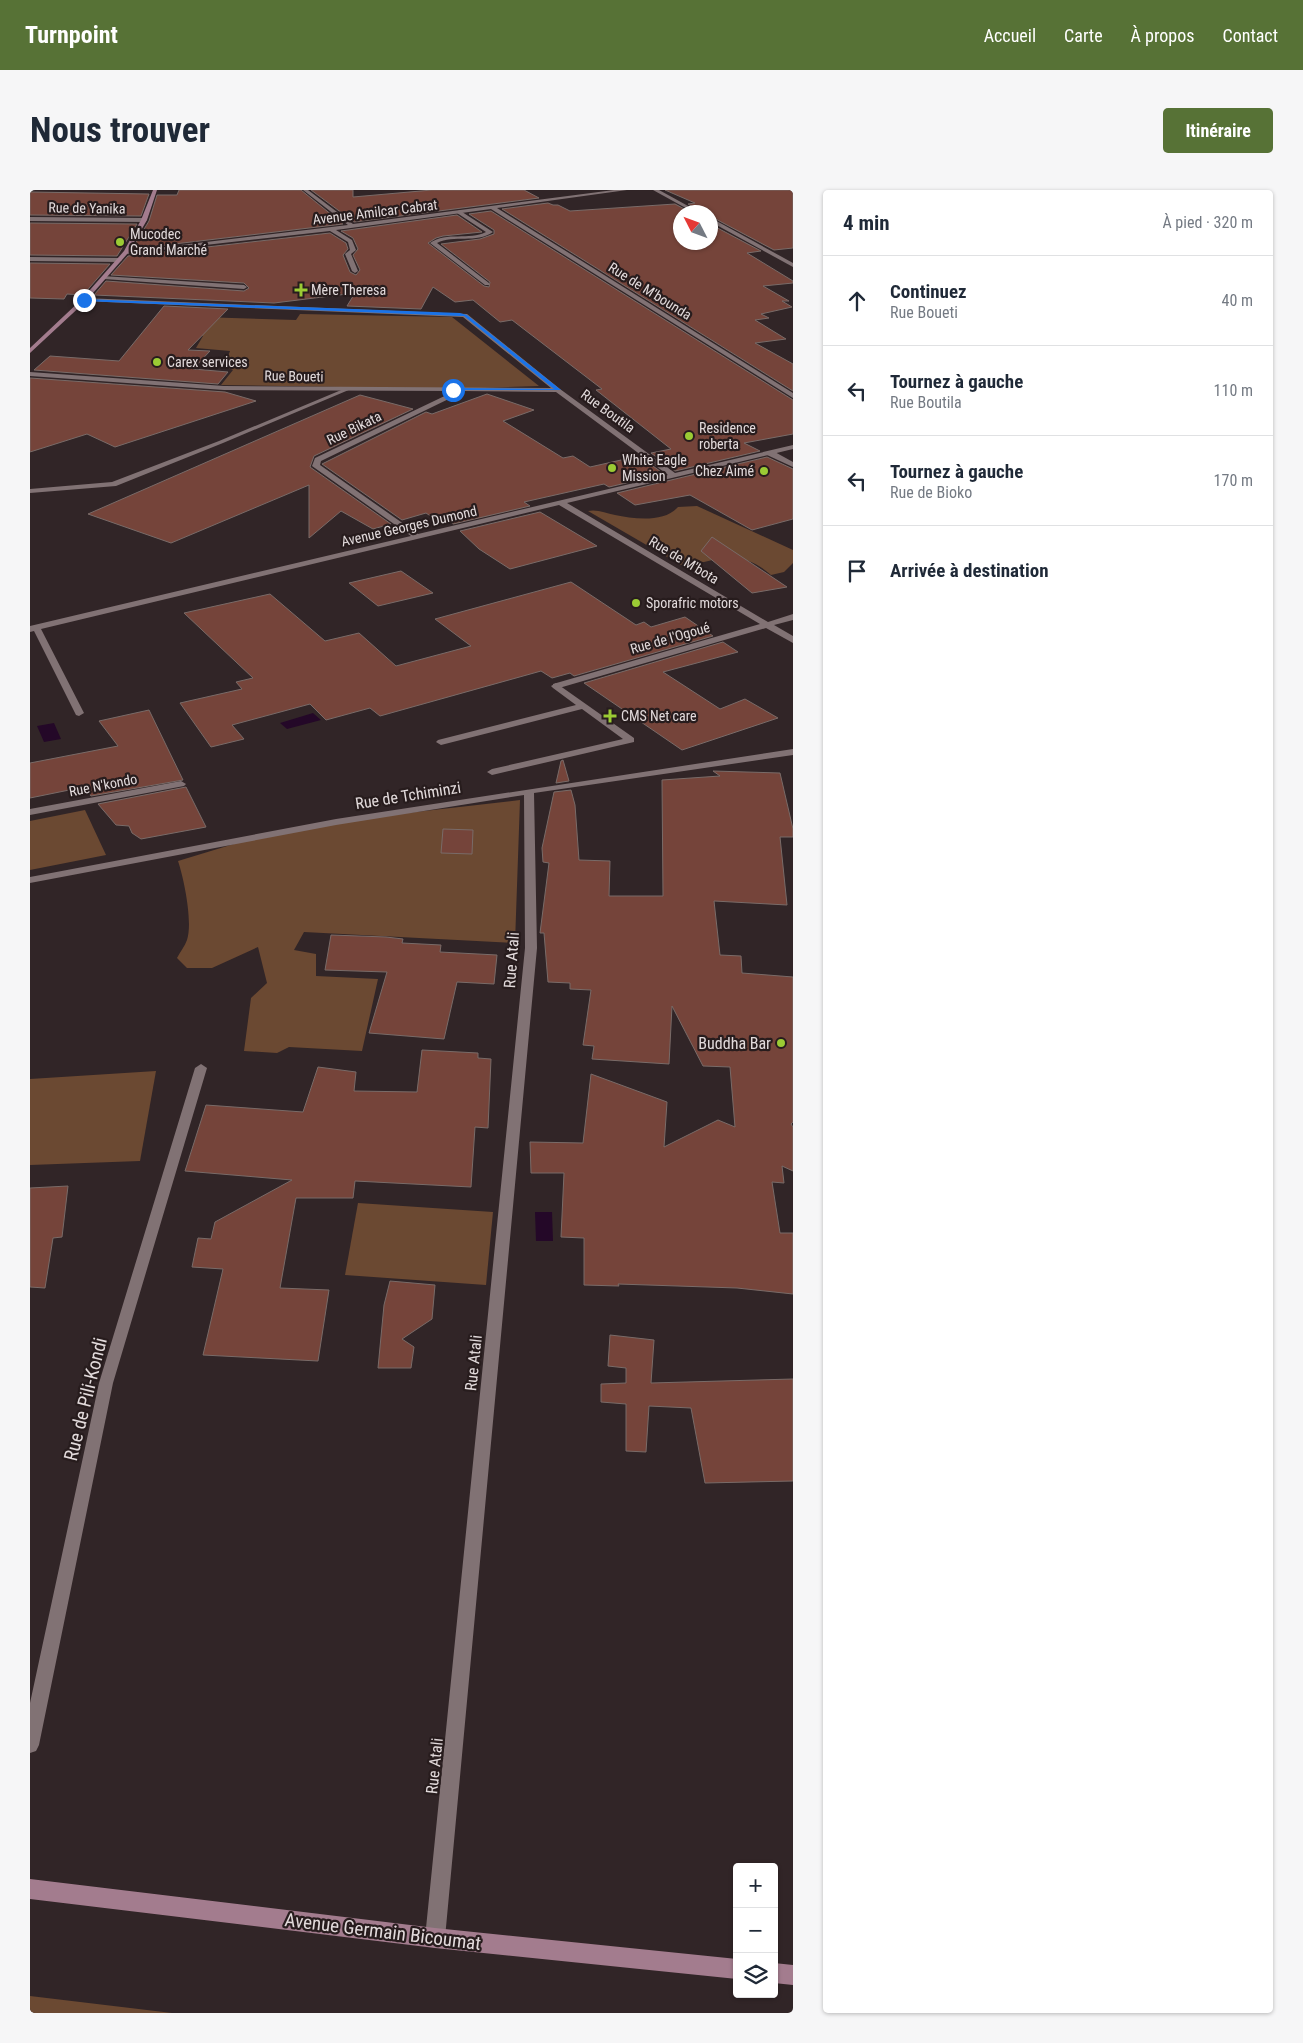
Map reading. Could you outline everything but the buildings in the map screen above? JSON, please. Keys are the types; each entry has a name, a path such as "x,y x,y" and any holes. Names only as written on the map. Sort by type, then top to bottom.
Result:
{"street":[{"path":"32,348 84,300 126,252 144,220 155,190 134,190"},
{"path":"306,190 352,226"},
{"name":"Avenue Amilcar Cabrat","path":"126,252 332,229 625,190"},
{"path":"655,190 683,205"},
{"name":"Rue de M'bounda","path":"493,208 793,396"},
{"path":"459,212 490,232 481,236 440,240 433,243 487,284"},
{"name":"Rue de Yanika","path":"30,218 144,220"},
{"path":"718,224 793,264"},
{"path":"332,229 350,241 353,250 348,254 354,271"},
{"path":"30,259 119,260"},
{"path":"104,277 244,287"},
{"name":"Rue Boutila","path":"84,300 465,315 558,390 675,476"},
{"name":"Rue Boueti","path":"30,374 191,386 558,390"},
{"path":"30,490 91,488 113,484 221,442 348,389"},
{"name":"Rue Bikata","path":"416,536 316,466 318,460 464,390"},
{"name":"Avenue Georges Dumond","path":"33,628 793,448"},
{"path":"770,453 793,464"},
{"name":"Rue de M'bota","path":"561,503 793,640"},
{"name":"Rue de l'Ogoué","path":"583,706 556,686 793,617"},
{"path":"33,628 79,713"},
{"path":"441,742 583,706 631,740 492,772"},
{"name":"Rue de Tchiminzi","path":"30,880 336,822 793,752"},
{"name":"Rue N'kondo","path":"30,812 181,784"},
{"name":"Rue Atali","path":"435,1938 532,948 529,791"},
{"name":"Rue de Pili-Kondi","path":"30,1745 106,1383 201,1068"},
{"name":"Avenue Germain Bicoumat","path":"30,1889 435,1938 733,1969"},
{"path":"778,1973 793,1975"}],"shaded area":[{"path":"300,314 452,317 539,386 453,389 221,385 233,370 224,367 230,351 196,348 203,336 184,333 200,317 296,320"},
{"path":"697,506 793,550 793,563 784,572 771,575 754,563 734,557 704,562 690,562 681,565 588,511 640,518 657,518 665,516 678,507"},
{"path":"313,713 321,720 287,729 280,723"},
{"path":"54,723 61,739 44,742 37,726"},
{"path":"520,800 515,943 304,932 294,950 316,954 316,976 378,979 362,1051 289,1047 277,1053 244,1051 251,998 267,983 258,947 212,968 187,968 177,958 187,940 189,932 185,889 178,861 263,835 398,814"},
{"path":"85,810 106,855 30,870 30,821"},
{"path":"156,1071 140,1161 30,1165 30,1079"},
{"path":"358,1203 493,1212 486,1285 345,1275"},
{"path":"535,1212 552,1212 553,1241 536,1241"},
{"path":"30,1996 172,2013 30,2013"}],"place":[{"name":"Mucodec Grand Marché","path":"120,242"},
{"name":"Mère Theresa","path":"301,290"},
{"name":"Carex services","path":"157,362"},
{"name":"Residence roberta","path":"689,436"},
{"name":"White Eagle Mission","path":"612,468"},
{"name":"Chez Aimé","path":"764,471"},
{"name":"Sporafric motors","path":"636,603"},
{"name":"CMS Net care","path":"610,716"},
{"name":"Buddha Bar","path":"781,1043"}],"route":[{"path":"84,300 303,310 460,314 465,315 558,390 453,390"}]}
